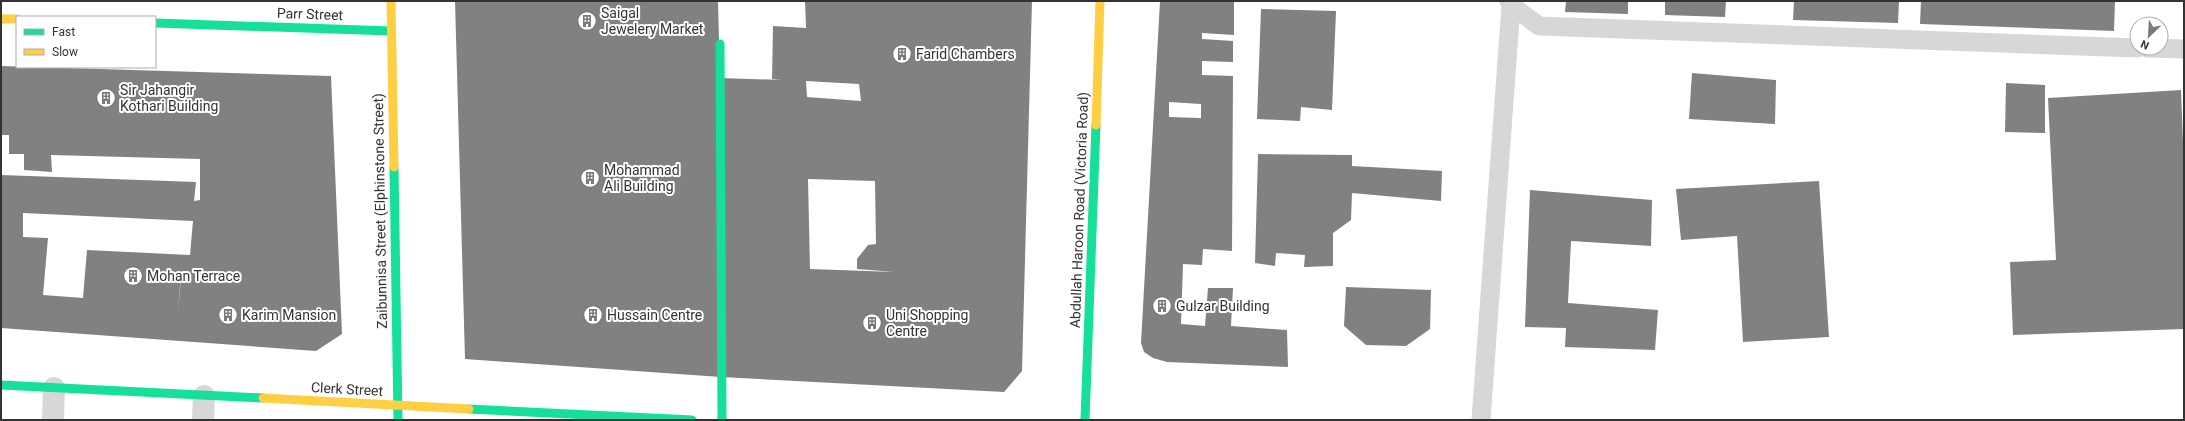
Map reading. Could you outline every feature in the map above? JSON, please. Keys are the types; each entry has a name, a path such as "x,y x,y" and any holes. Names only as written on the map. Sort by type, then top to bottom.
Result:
{"street":[{"name":"Zaibunnisa Street (Elphinstone Street)","path":"391,1 398,420"},
{"name":"Abdullah Haroon Road (Victoria Road)","path":"1085,420 1100,1"},
{"path":"1,18 16,19"},
{"name":"Parr Street","path":"156,23 391,31"},
{"path":"720,44 722,420"},
{"name":"Clerk Street","path":"1,385 692,420"},
{"path":"53,420 54,388"},
{"path":"203,420 204,396"}],"lane":[{"path":"1510,3 1539,26 2129,48"},
{"path":"1481,420 1510,3"},
{"path":"2169,49 2184,49"}],"building":[{"path":"455,1 718,1 720,78 782,80 772,79 773,26 806,28 805,1 1032,1 1022,371 1004,392 721,377 465,359","holes":["806,81 859,84 861,101 807,97","808,179 875,181 876,244 868,245 857,259 857,269 895,272 810,269"]},
{"path":"1160,1 1234,1 1234,35 1202,33 1202,39 1233,41 1233,62 1202,61 1202,75 1233,76 1232,251 1203,249 1202,265 1183,264 1181,324 1205,326 1208,288 1233,288 1231,326 1287,330 1288,367 1167,362 1153,358 1144,352 1141,343","holes":["1169,102 1201,104 1201,118 1169,117"]},
{"path":"1566,1 1628,1 1628,14 1565,12"},
{"path":"1665,1 1726,1 1725,17 1665,15"},
{"path":"1794,1 1899,1 1898,23 1793,20"},
{"path":"1921,1 2115,1 2114,31 1920,24"},
{"path":"1261,9 1336,11 1332,110 1301,107 1300,121 1257,119"},
{"path":"1,66 16,66 16,68 67,68 331,76 342,334 316,351 1,328 1,175 196,182 194,201 200,200 200,159 51,155 52,172 24,170 24,154 9,154 9,135 1,135","holes":["23,213 193,221 190,255 87,250 83,298 43,295 48,238 23,237"]},
{"path":"1692,73 1776,80 1775,124 1689,119"},
{"path":"2006,83 2045,85 2045,133 2005,132"},
{"path":"2181,90 2184,168 2184,329 2013,335 2010,262 2056,260 2048,98"},
{"path":"1258,154 1352,155 1352,166 1442,171 1441,201 1352,193 1351,220 1333,233 1333,266 1304,267 1305,255 1276,253 1275,266 1255,263"},
{"path":"1819,181 1829,337 1743,342 1737,236 1681,240 1676,189"},
{"path":"1530,190 1652,200 1651,246 1571,241 1568,303 1658,310 1655,350 1565,347 1566,328 1525,327"},
{"path":"1346,287 1431,290 1430,329 1406,346 1366,345 1344,326"}],"traffic: fast":[{"path":"156,23 391,31"},
{"path":"720,44 722,420"},
{"path":"1085,420 1096,125"},
{"path":"394,167 398,420"},
{"path":"1,385 263,398"},
{"path":"469,409 692,420"}],"traffic: slow":[{"path":"391,1 394,167"},
{"path":"1096,125 1100,1"},
{"path":"1,19 16,19"},
{"path":"263,398 469,409"}],"place":[{"name":"Saigal Jewelery Market","path":"587,21"},
{"name":"Farid Chambers","path":"902,54"},
{"name":"Sir Jahangir Kothari Building","path":"106,98"},
{"name":"Mohammad Ali Building","path":"590,178"},
{"name":"Mohan Terrace","path":"133,276"},
{"name":"Gulzar Building","path":"1162,306"},
{"name":"Karim Mansion","path":"228,315"},
{"name":"Hussain Centre","path":"593,315"},
{"name":"Uni Shopping Centre","path":"872,323"}]}
